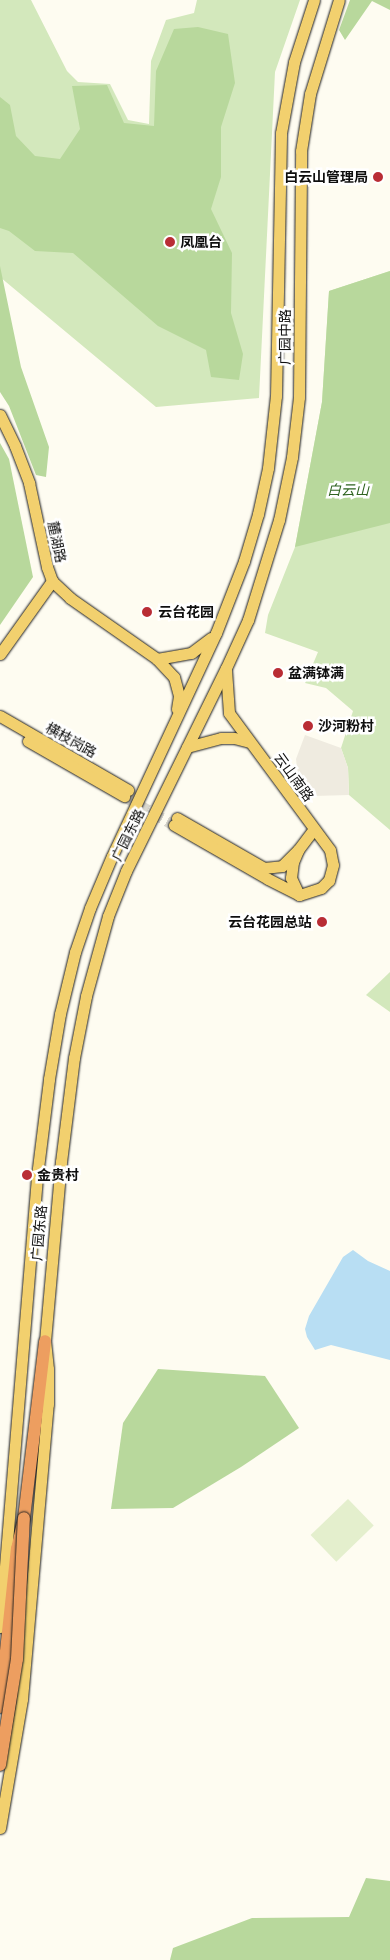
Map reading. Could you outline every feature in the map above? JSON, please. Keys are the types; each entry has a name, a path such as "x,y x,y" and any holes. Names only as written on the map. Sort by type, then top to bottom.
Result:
{"highway":[{"path":"0,1765 17,1659 24,1518 45,1341"},
{"path":"0,1707 16,1558 24,1518"}],"main road":[{"name":"广园中路","path":"216,634 247,554 260,506 271,453 276,396 281,133 294,62 314,0"},
{"name":"广园中路","path":"226,668 248,620 266,566 279,520 292,457 299,397 301,151 310,94 339,0"},
{"name":"麓湖路","path":"0,415 15,446 29,483 47,567 52,581 70,598 157,659 174,677 179,696 175,721"},
{"path":"0,654 52,581"},
{"path":"157,659 191,653 216,634"},
{"name":"广园东路","path":"0,1627 39,1162 60,1014 75,952 90,908 112,856 216,634"},
{"name":"广园东路","path":"0,1828 20,1710 32,1594 48,1404 48,1370 45,1341 64,1127 74,1058 95,961 116,893 226,668"},
{"name":"云山南路","path":"226,668 229,713 330,850 333,865 329,880 321,888 299,895"},
{"name":"横枝岗路","path":"0,716 126,793 0,725"},
{"path":"187,748 221,738 234,738 250,742"},
{"path":"299,895 175,821 264,868 282,866 314,830"},
{"path":"298,850 293,862 291,878 299,895"},
{"path":"0,1552 9,1511"},
{"path":"0,1747 32,1594"},
{"path":"0,1747 20,1710"}],"green space":[{"path":"0,0 31,0 67,71 78,82 110,84 128,120 149,124 151,61 166,20 194,13 197,0 300,0 275,72 259,398 156,407 0,277"},
{"path":"350,0 390,0 390,10 372,1 345,40 339,30"},
{"path":"198,27 228,34 235,83 221,127 221,177 211,209 232,253 231,313 243,354 239,380 211,377 206,350 158,326 73,253 35,251 9,231 0,228 0,97 10,105 16,136 35,156 60,159 80,129 72,86 107,85 124,123 154,126 156,71 174,29"},
{"path":"0,266 21,367 49,447 46,477 36,475 9,406 0,392"},
{"path":"390,271 390,830 349,795 348,768 341,748 353,711 326,688 305,683 318,652 265,633 268,615 295,547 322,402 329,291"},
{"name":"白云山","path":"390,271 390,523 295,547 322,402 329,291"},
{"path":"0,443 9,459 33,577 0,625"},
{"path":"390,972 390,1012 366,995"},
{"path":"158,1369 265,1376 299,1428 241,1467 173,1508 111,1509 123,1423"},
{"path":"348,1499 374,1526 336,1562 311,1535"},
{"path":"366,1878 390,1881 390,1960 170,1960 173,1948 252,1918 349,1917"}],"shaded area":[{"path":"305,735 341,748 348,768 349,795 314,796 298,776 296,759"}],"water":[{"path":"353,1250 368,1261 390,1271 390,1360 331,1345 315,1350 307,1337 305,1329 309,1316 343,1257"}],"tunnel":[{"path":"124,796 174,825"}],"place":[{"name":"白云山管理局","path":"378,177"},
{"name":"凤凰台","path":"170,242"},
{"name":"云台花园","path":"147,612"},
{"name":"盆满钵满","path":"278,673"},
{"name":"沙河粉村","path":"308,726"},
{"name":"云台花园总站","path":"322,922"},
{"name":"金贵村","path":"27,1175"}]}
